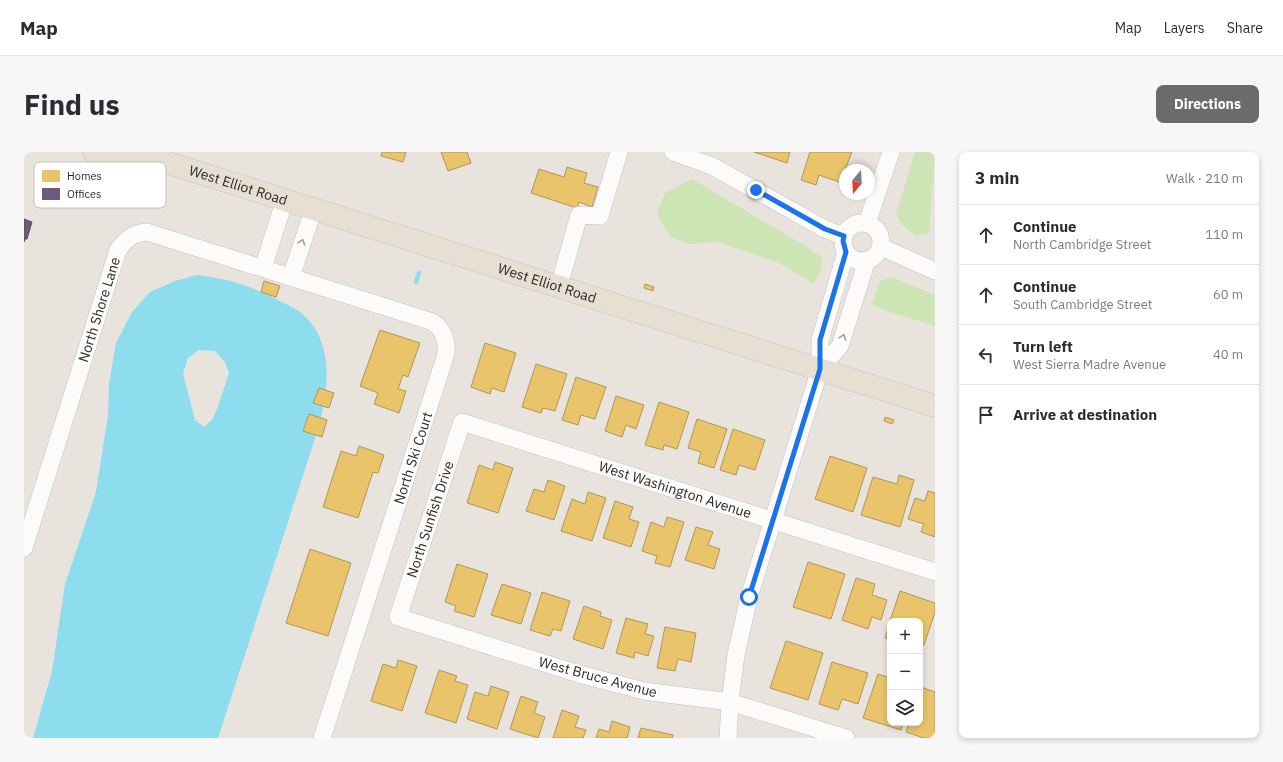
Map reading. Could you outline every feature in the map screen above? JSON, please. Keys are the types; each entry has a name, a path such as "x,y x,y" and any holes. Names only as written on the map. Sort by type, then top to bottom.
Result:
{"main road":[{"name":"West Elliot Road","path":"94,152 124,162"},
{"name":"West Elliot Road","path":"131,162 156,155 285,199 935,406"}],"street":[{"path":"559,286 579,215 600,216 619,152"},
{"path":"673,152 712,166 825,229 845,244 856,260 867,260 876,255 881,247 880,235 872,226 867,223 861,223 851,226 845,244 820,340 820,369 749,597 736,655 730,702 728,738"},
{"path":"867,223 891,152"},
{"path":"263,268 285,199"},
{"path":"291,277 314,208"},
{"name":"North Shore Lane","path":"24,548 118,250 125,240 136,233 147,232 291,277"},
{"path":"881,247 935,271"},
{"path":"820,369 840,346 867,260"},
{"name":"North Ski Court","path":"291,277 433,322 440,328 447,344 446,354 322,738"},
{"name":"West Washington Avenue","path":"462,422 935,572"},
{"name":"North Sunfish Drive","path":"398,617 462,422"},
{"name":"West Bruce Avenue","path":"398,617 579,674 644,691 730,702 846,738"}],"green space":[{"path":"915,152 935,152 929,233 916,236 901,224 896,214"},
{"path":"692,179 804,245 823,258 820,271 814,284 779,263 719,242 690,244 670,237 657,214 665,193"},
{"path":"892,277 935,295 935,326 887,311 872,304 880,281"}],"water":[{"path":"197,275 226,280 261,292 300,312 311,323 319,335 324,349 327,378 320,423 218,738 33,738 52,671 65,584 96,492 108,415 109,383 116,343 132,312 150,292 175,281","holes":["199,350 215,351 225,362 229,373 218,407 212,420 204,427 195,420 183,373 188,358"]}],"building: Homes":[{"path":"382,152 406,152 403,162 381,156"},
{"path":"441,152 467,152 471,163 448,171"},
{"path":"754,152 790,152 787,163"},
{"path":"810,152 852,152 847,164 839,164 839,182 819,175 816,185 801,180"},
{"path":"567,167 587,173 584,183 598,187 592,207 579,202 577,208 531,193 539,169 564,177"},
{"path":"264,281 280,286 276,297 261,292"},
{"path":"645,284 654,287 653,291 644,288"},
{"path":"380,330 420,343 408,377 403,375 398,389 406,391 399,413 374,404 378,393 360,386"},
{"path":"485,343 516,353 504,392 492,388 490,394 471,387"},
{"path":"536,364 567,374 555,411 543,408 541,413 522,407"},
{"path":"576,377 606,387 595,419 581,415 578,425 562,420"},
{"path":"319,388 334,393 329,408 313,403"},
{"path":"616,396 644,405 636,429 626,425 622,437 605,431"},
{"path":"659,402 689,412 677,449 664,445 663,450 645,445"},
{"path":"309,414 327,420 322,437 303,431"},
{"path":"885,417 894,420 892,424 884,421"},
{"path":"697,419 727,429 714,468 698,463 701,452 688,448"},
{"path":"733,429 765,440 755,470 739,465 736,475 720,470"},
{"path":"359,446 384,455 378,473 373,472 358,518 323,507 341,451 356,456"},
{"path":"830,456 867,468 853,512 815,499"},
{"path":"495,462 513,468 498,513 467,503 479,465 493,470"},
{"path":"899,475 914,480 900,527 861,515 873,477 897,484"},
{"path":"548,480 565,486 554,520 526,511 534,489 544,492"},
{"path":"928,491 935,493 935,537 921,532 924,524 908,519 915,498 925,501"},
{"path":"588,492 606,498 592,541 561,531 572,499 585,504"},
{"path":"615,501 633,507 629,519 639,522 631,547 603,538"},
{"path":"667,517 684,522 670,567 655,563 657,556 642,551 651,522 664,527"},
{"path":"696,527 713,532 708,545 720,549 714,569 685,560"},
{"path":"310,549 351,563 328,636 286,623"},
{"path":"808,562 845,574 831,619 793,607"},
{"path":"457,564 488,574 474,617 454,611 456,606 445,602"},
{"path":"856,578 875,584 872,595 887,600 881,620 872,617 868,629 842,620"},
{"path":"502,584 531,593 521,624 491,615"},
{"path":"900,591 935,603 935,612 924,645 923,618 891,618"},
{"path":"542,592 570,601 561,631 553,629 550,636 530,630"},
{"path":"584,606 601,612 600,616 612,620 603,649 573,639"},
{"path":"626,618 648,624 645,634 654,636 648,656 635,652 634,658 616,653"},
{"path":"665,627 696,633 691,662 678,659 675,671 657,668"},
{"path":"786,641 823,653 808,700 770,688"},
{"path":"398,660 417,666 402,711 371,701 383,664 396,668"},
{"path":"832,662 868,673 858,704 842,699 838,710 819,704"},
{"path":"439,670 457,676 455,681 468,685 456,723 425,713"},
{"path":"878,674 887,677 887,726 863,718"},
{"path":"491,686 509,692 497,729 467,719 475,692 488,696"},
{"path":"923,688 935,692 935,738 924,738 906,732 908,726 923,726"},
{"path":"521,696 538,702 534,713 545,717 538,738 510,729"},
{"path":"562,710 579,716 575,727 586,730 583,738 553,738"},
{"path":"612,721 630,727 627,738 596,738 599,729 609,732"},
{"path":"888,726 902,726 901,730"},
{"path":"641,728 673,735 672,738 638,738"}],"building: Offices":[{"path":"24,219 32,222 27,239 25,239 24,242"}],"waterway":[{"path":"416,282 419,273"}],"route":[{"path":"749,597 820,369 820,340 846,252 843,241 844,236 825,229 756,190"}]}
